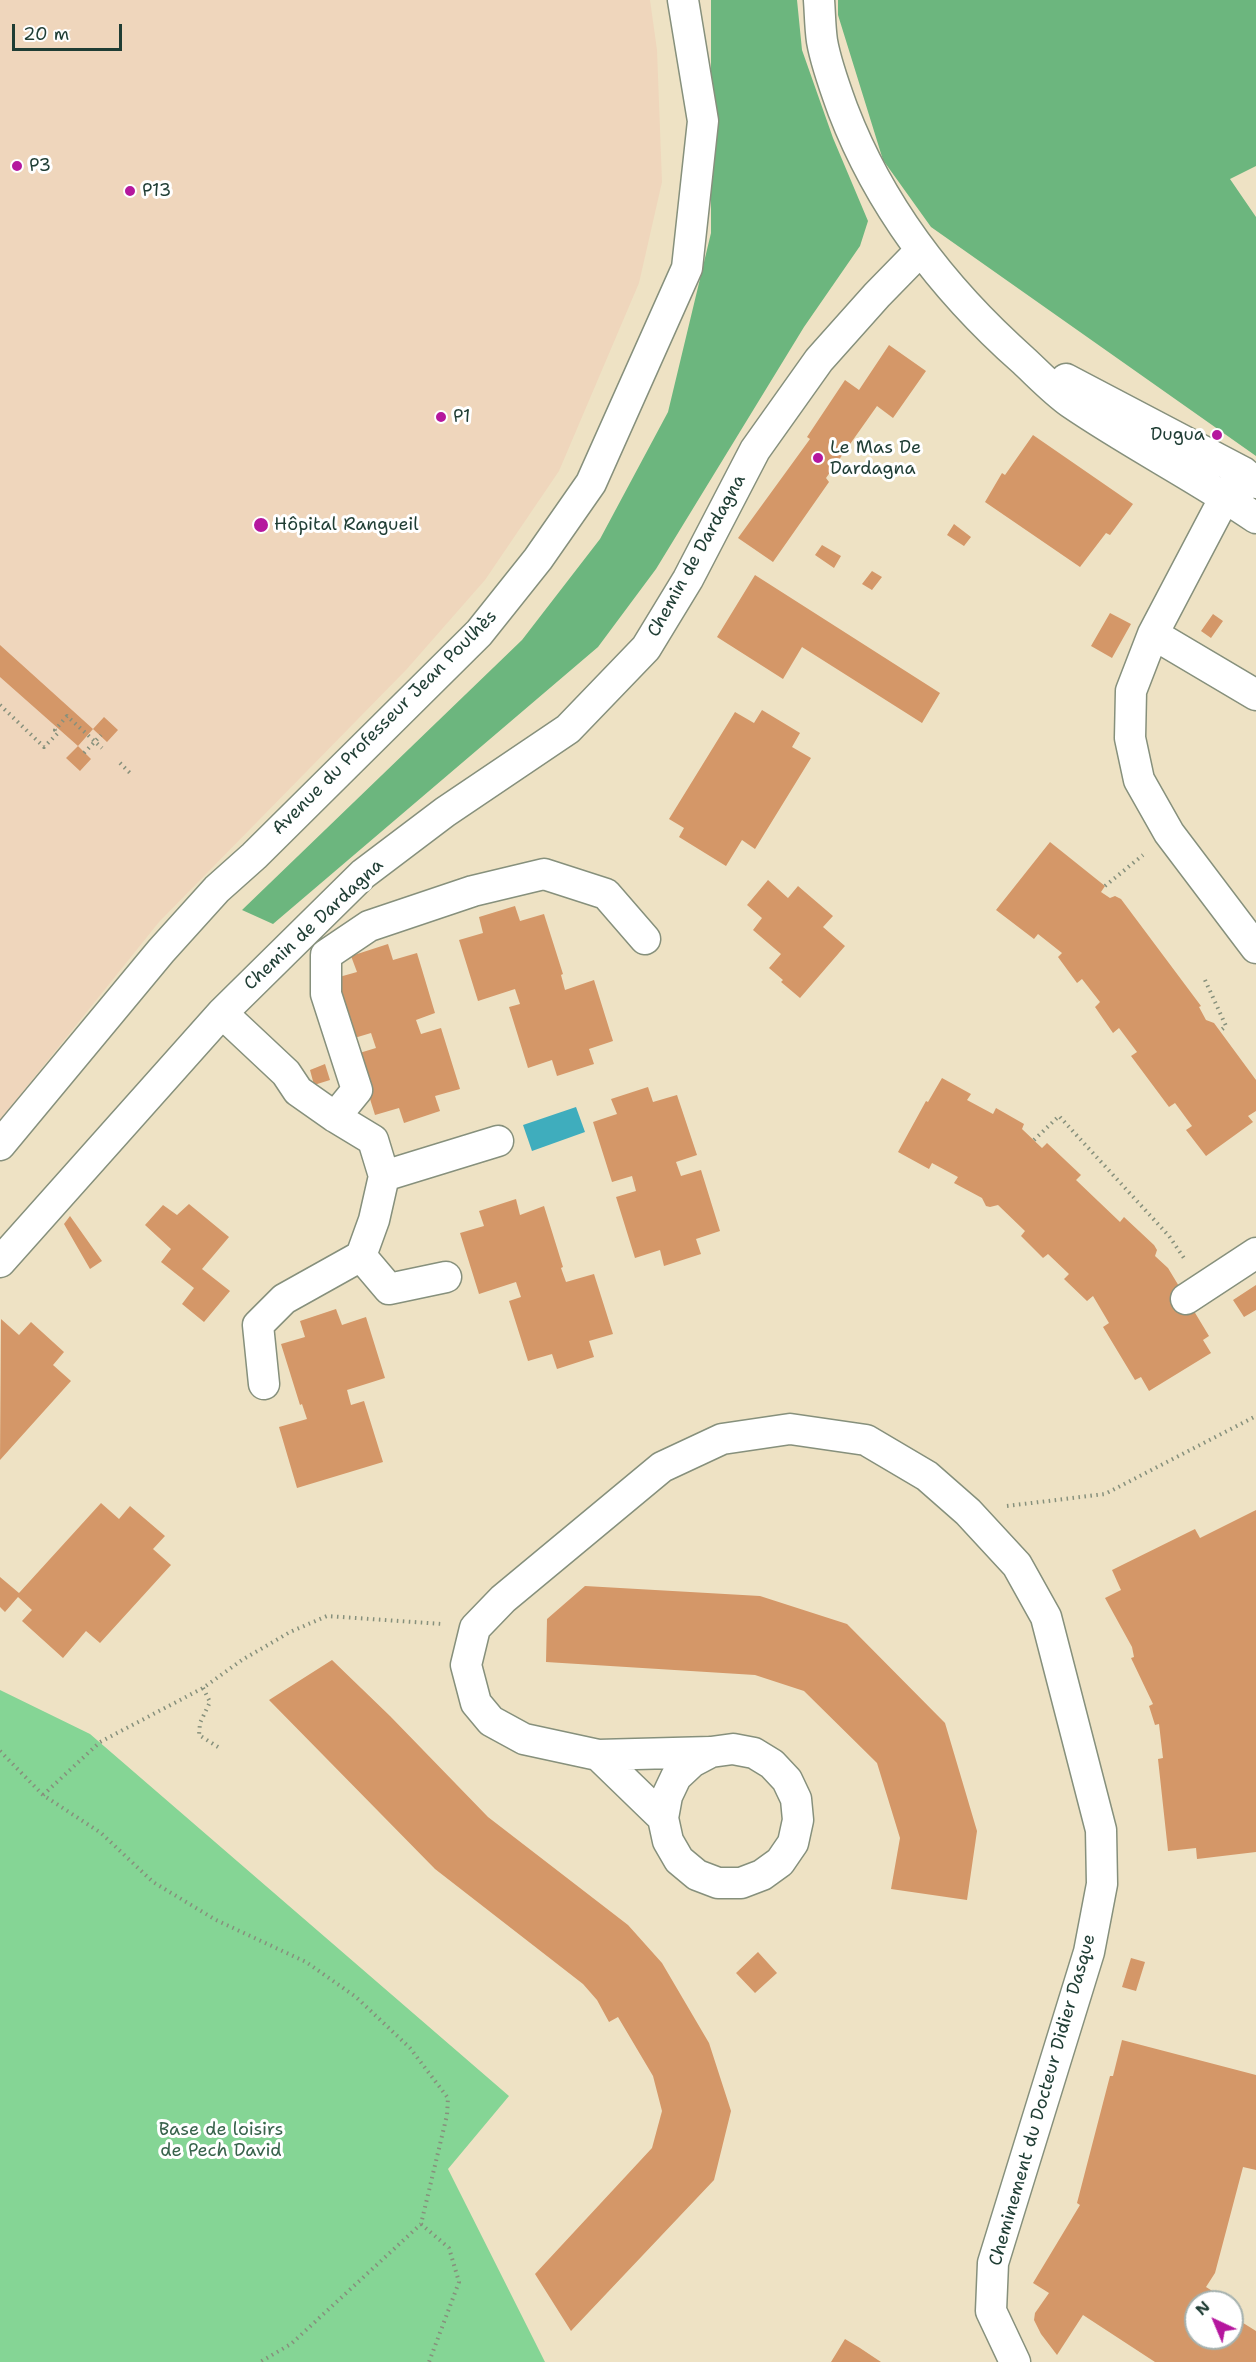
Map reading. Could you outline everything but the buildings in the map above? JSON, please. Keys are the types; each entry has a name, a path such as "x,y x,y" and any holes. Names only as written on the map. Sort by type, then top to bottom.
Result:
{"street":[{"name":"Avenue du Professeur Jean Poulhès","path":"0,1144 154,960 217,889 254,856 479,633 538,558 591,483 687,268 703,121 683,0"},
{"path":"819,0 822,41 834,86 854,138 884,197 920,251 974,315 1070,402 1256,518"},
{"name":"Chemin de Dardagna","path":"0,1262 222,1013 363,874 446,812 568,729 646,648 688,579 755,450 819,360 920,251"},
{"path":"1013,351 1249,477 1225,497 1153,634 1131,691 1130,738 1139,780 1168,833 1256,948"},
{"path":"1153,634 1256,695"},
{"name":"Chemin de Dardagna","path":"335,1117 357,1090 326,994 326,955 369,926 473,891 544,874 606,894 645,939"},
{"path":"222,1013 286,1073 298,1090 335,1117 373,1140 384,1176 374,1220 361,1256 284,1299 258,1325 264,1384"},
{"path":"384,1176 498,1140"},
{"path":"1186,1299 1256,1253"},
{"path":"361,1256 389,1288 446,1277"},
{"name":"Cheminement du Docteur Didier Dasque","path":"475,1628 503,1599 662,1467 722,1439 790,1430 866,1440 927,1476 968,1512 1017,1564 1046,1617 1101,1830 1102,1884 1089,1952 993,2263 991,2311 1015,2362"},
{"path":"475,1628 466,1665 476,1703 491,1721 524,1739 598,1755 711,1752 733,1749 754,1753 772,1764 787,1780 796,1799 798,1820 793,1843 780,1862 762,1875 741,1883 718,1883 697,1875 679,1860 668,1841 663,1818 667,1796 676,1777 692,1762 711,1752"},
{"path":"598,1755 663,1818"}],"path":[{"path":"0,705 44,747 58,733 55,730 67,716 102,748"},
{"path":"84,753 100,735"},
{"path":"120,763 132,775"},
{"path":"1105,886 1168,833"},
{"path":"1205,980 1226,1026 1220,1031"},
{"path":"1034,1140 1059,1116 1169,1236"},
{"path":"1053,1499 1106,1494 1256,1416"},
{"path":"43,1795 100,1742 203,1688 242,1660 290,1632 327,1616 415,1620 475,1628"},
{"path":"203,1688 210,1702 200,1723 199,1735 218,1747"},
{"path":"0,1751 43,1795 101,1833 153,1882 216,1920 306,1962 356,1997 411,2048 448,2098 447,2115 421,2224 291,2344 260,2362"},
{"path":"421,2224 449,2248 459,2282 429,2362"}],"shaded area":[{"name":"Hôpital Rangueil","path":"0,0 650,0 657,50 662,182 639,283 559,471 485,580 406,670 159,922 0,1120"}],"green space":[{"path":"711,0 797,0 802,50 833,138 868,221 860,246 804,327 656,569 598,647 273,924 242,910 522,640 600,539 668,412 711,233"},
{"path":"838,0 1256,0 1256,166 1230,179 1256,217 1256,456 931,227 883,160 838,15"},
{"name":"Base de loisirs de Pech David","path":"0,1690 90,1734 509,2096 448,2169 545,2362 0,2362"}],"water":[{"path":"576,1107 585,1132 532,1151 523,1125"}],"place":[{"name":"P3","path":"17,166"},
{"name":"P13","path":"130,191"},
{"name":"P1","path":"441,417"},
{"name":"Dugua","path":"1217,435"},
{"name":"Le Mas De Dardagna","path":"818,458"},
{"name":"Hôpital Rangueil","path":"261,525"}]}
